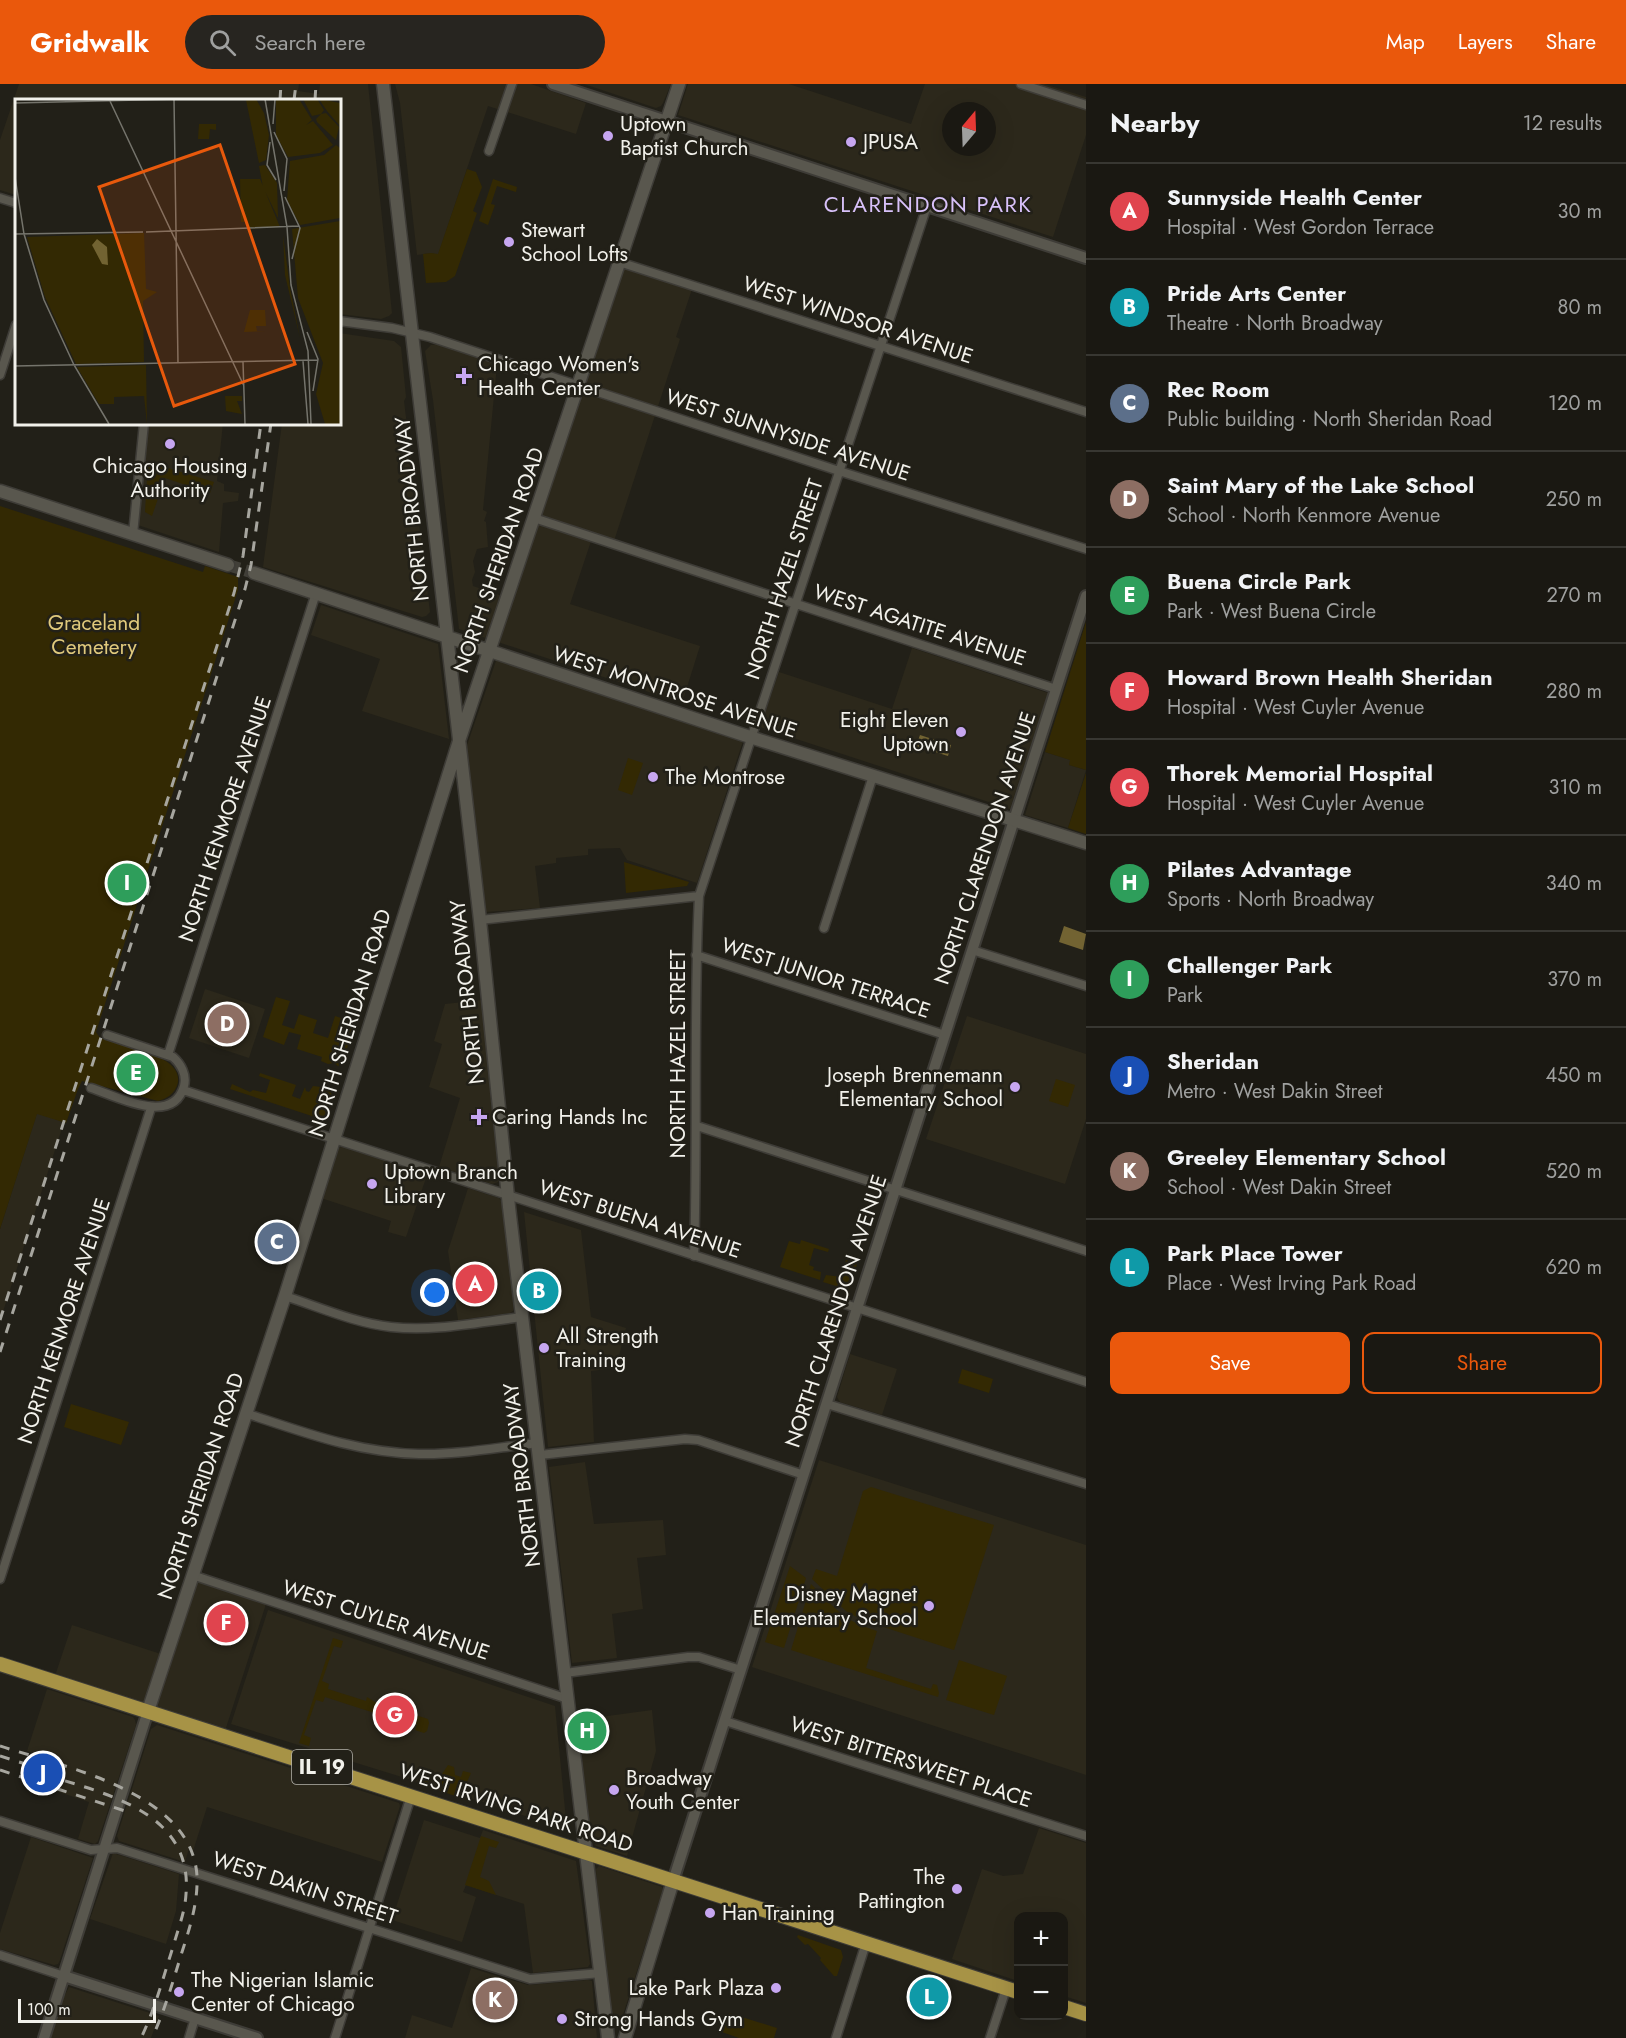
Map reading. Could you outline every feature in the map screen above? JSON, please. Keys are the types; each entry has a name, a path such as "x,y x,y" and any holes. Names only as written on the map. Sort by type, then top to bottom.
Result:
{"main road":[{"name":"NORTH BROADWAY","path":"383,84 480,920 508,1195 608,2038"},
{"name":"NORTH SHERIDAN ROAD","path":"148,1712 285,1296 459,741 679,84"},
{"path":"0,491 228,564"},
{"name":"WEST MONTROSE AVENUE","path":"254,573 873,777 1086,843"},
{"name":"WEST IRVING PARK ROAD","path":"0,1664 1012,1990"},
{"name":"NORTH CLARENDON AVENUE","path":"625,2038 674,1881"},
{"path":"1068,2008 1086,2014"}],"street":[{"path":"489,151 512,84"},
{"path":"553,84 1086,258"},
{"path":"1021,84 1086,105"},
{"path":"0,198 15,203"},
{"name":"NORTH HAZEL STREET","path":"694,1256 697,1126 696,955 699,896 927,206"},
{"name":"WEST WINDSOR AVENUE","path":"619,262 1086,412"},
{"name":"WEST SUNNYSIDE AVENUE","path":"340,321 411,332 1086,549"},
{"path":"0,375 15,328"},
{"path":"133,534 144,424"},
{"name":"WEST AGATITE AVENUE","path":"534,518 1056,689"},
{"name":"NORTH KENMORE AVENUE","path":"168,1055 316,593"},
{"name":"NORTH CLARENDON AVENUE","path":"674,1881 1086,596"},
{"path":"824,928 873,777"},
{"path":"480,920 699,896"},
{"path":"972,950 1086,986"},
{"name":"WEST JUNIOR TERRACE","path":"696,955 945,1035"},
{"path":"91,1088 151,1108 173,1103 183,1090 185,1082 178,1061 168,1055 107,1035"},
{"name":"WEST BUENA AVENUE","path":"183,1090 1086,1382"},
{"name":"NORTH KENMORE AVENUE","path":"0,1579 151,1108"},
{"path":"697,1126 1086,1251"},
{"path":"285,1296 363,1322 390,1327 444,1327 523,1317"},
{"path":"826,1404 1086,1484"},
{"path":"245,1413 335,1443 382,1452 431,1454 685,1439 698,1440 804,1475"},
{"name":"WEST CUYLER AVENUE","path":"192,1575 568,1699"},
{"path":"565,1673 688,1657 699,1657 741,1670"},
{"name":"NORTH SHERIDAN ROAD","path":"44,2038 148,1712"},
{"name":"WEST BITTERSWEET PLACE","path":"725,1721 1086,1836"},
{"path":"335,2038 411,1796"},
{"name":"WEST DAKIN STREET","path":"0,1821 88,1849 117,1848 530,1979 601,1973"},
{"path":"836,2038 866,1943"},
{"path":"0,1955 257,2038"},
{"path":"990,2038 1012,1990"},
{"path":"189,2038 195,2018"}],"shaded area":[{"path":"19,84 299,84 298,91 319,94 320,84 368,84 392,313 381,319 340,314 340,99 15,99 15,195 0,190 0,140"},
{"path":"395,84 531,84 586,103 576,134 488,106 438,255 431,253 417,255 400,103"},
{"path":"584,84 671,84 663,103 656,108"},
{"path":"688,84 789,84 911,124 925,84 1044,84 1086,97 1086,135 1053,237 678,115"},
{"path":"619,262 693,286 676,337 680,339 613,544 592,538 570,604 700,646 682,703 459,629 433,400 425,351 431,345 440,344 497,365 483,510 487,512 484,521 486,522 488,547 477,549 473,561 475,572 472,580 473,586 508,598"},
{"path":"340,333 394,341 401,347 406,397 404,401 430,612 422,617 263,567 282,424 340,424"},
{"path":"146,424 223,424 217,481 224,484 224,491 239,493 238,501 223,503 219,552 138,525"},
{"path":"321,605 438,644 449,739 362,711 380,659 311,635"},
{"path":"912,648 1048,693 1010,809 760,727 779,672 892,709"},
{"path":"497,658 744,738 697,883 627,860 620,848 588,849 588,855 556,858 556,863 535,866 540,908 485,912 466,748"},
{"path":"920,735 951,745 948,756 916,746"},
{"path":"1045,752 1071,760 1069,765 1086,770 1068,828 1025,815"},
{"path":"1064,926 1086,934 1083,950 1059,942"},
{"path":"205,989 265,1009 249,1058 189,1038"},
{"path":"482,1000 500,1176 498,1182 492,1184 439,1167 460,1098 429,1087 442,1044 434,1041 445,1004"},
{"name":"Joseph Brennemann Elementary School","path":"967,1016 1086,1054 1086,1119 1065,1184 926,1139"},
{"path":"37,1113 64,1122 0,1321 0,1229"},
{"path":"343,1146 427,1175 406,1237 388,1232 391,1221 321,1198 337,1149"},
{"path":"468,1188 499,1198 502,1202 514,1306 510,1313 458,1320 448,1251"},
{"path":"524,1212 581,1230 591,1317 626,1328 616,1368 591,1371 594,1442 548,1447"},
{"path":"850,1354 897,1369 882,1415 840,1402 837,1397"},
{"name":"Disney Magnet Elementary School","path":"819,1460 1086,1545 1086,1775 752,1667"},
{"path":"585,1462 594,1524 663,1520 666,1555 637,1558 643,1609 612,1614 617,1658 572,1663 549,1467"},
{"path":"193,1577 267,1601 224,1734 54,1679 72,1625 167,1656"},
{"path":"268,1610 555,1706 567,1830 231,1724"},
{"path":"47,1689 133,1717 135,1720 136,1725 98,1841 95,1844 78,1839 89,1802 26,1781 35,1754 27,1751"},
{"path":"652,1710 656,1751 627,1856 596,1846 590,1839 578,1720"},
{"path":"157,1725 399,1803 382,1862 207,1807 193,1851 190,1845 185,1862 119,1841 117,1836 151,1729"},
{"path":"424,1820 480,1838 483,1830 576,1861 590,1964 588,1967 533,1973 524,1904 466,1885 463,1892 476,1897 462,1942 392,1920"},
{"path":"1039,1828 1086,1843 1086,2003 1068,1997 1068,1912 1014,1912 1014,1980 952,1959 982,1869 1003,1876 1023,1874"},
{"path":"31,1837 93,1858 60,1960 54,1965 0,1949 0,1933"},
{"path":"113,1853 179,1874 176,1911 166,1944 90,1919"},
{"path":"599,1866 663,1889 623,2015 611,2018 597,1891 596,1869"},
{"path":"471,1968 528,1985 592,1981 597,2038 405,2038 412,2015 452,2028"},
{"path":"69,1987 159,2016 151,2038 51,2038 62,2001"}],"green space":[{"path":"467,169 476,172 482,187 473,211 477,213 455,276 446,282 426,283 423,254 438,254"},
{"path":"493,179 517,187 516,192 497,186 491,204 495,205 488,225 479,221"},
{"path":"148,462 214,482 210,493 165,478 152,516 145,512"},
{"name":"Graceland Cemetery","path":"0,506 203,572 205,566 238,577 238,590 96,1032 100,1038 149,1053 166,1061 176,1071 178,1082 176,1088 169,1096 158,1101 82,1081 66,1123 37,1114 0,1229"},
{"path":"1086,622 1086,770 1069,765 1070,760 1045,752"},
{"path":"628,758 643,763 632,795 618,790"},
{"path":"1086,773 1086,834 1068,828"},
{"path":"624,862 689,882 687,886 626,893"},
{"path":"276,997 290,1001 282,1025 294,1029 299,1014 317,1020 313,1033 328,1038 335,1016 353,1022 356,1020 342,1064 338,1066 334,1063 328,1064 321,1061 322,1057 297,1049 301,1035 289,1032 284,1045 263,1037"},
{"path":"260,1073 296,1085 292,1096 300,1099 305,1087 309,1092 313,1086 330,1091 332,1095 325,1116 321,1119 230,1089 232,1084 250,1092 253,1090 266,1093 270,1080 259,1076"},
{"path":"1056,1079 1075,1085 1068,1107 1049,1101"},
{"path":"801,1240 829,1249 828,1252 814,1248 809,1265 814,1267 813,1270 821,1272 820,1280 780,1267 789,1241 800,1244"},
{"path":"846,1260 857,1264 849,1290 823,1282 826,1275 841,1277"},
{"path":"962,1369 993,1379 989,1393 958,1383"},
{"path":"71,1404 129,1422 121,1445 64,1427"},
{"path":"871,1487 994,1525 954,1650 862,1620 846,1611 812,1579 816,1569 837,1576 863,1491"},
{"path":"790,1566 806,1578 784,1648 765,1642"},
{"path":"811,1584 833,1607 848,1618 877,1631 866,1668 931,1689 933,1684 937,1685 938,1697 791,1650"},
{"path":"333,1638 343,1641 341,1648 334,1646 322,1681 329,1684 328,1689 366,1701 367,1697 375,1702 428,1719 427,1731 424,1733 415,1730 417,1724 394,1717 393,1719 325,1697 323,1702 316,1700 304,1735 311,1738 309,1746 299,1743"},
{"path":"959,1660 1007,1676 994,1715 946,1700"},
{"path":"448,1765 454,1767 455,1775 461,1777 463,1771 471,1773 466,1784 472,1786 467,1800 423,1785 424,1780 440,1777"},
{"path":"481,1836 499,1842 496,1848 489,1846 480,1877 489,1881 496,1895 465,1885"},
{"path":"798,1935 841,1950 843,1957 837,1976 834,1976 820,1960 821,1958 808,1944 805,1945 797,1937"},
{"path":"729,2013 777,2028 774,2038 739,2038 722,2032"}],"tunnel":[{"path":"228,565 254,573"}],"railway":[{"path":"280,99 281,84"},
{"path":"294,99 296,84"},
{"path":"315,99 316,84"},
{"path":"0,1320 234,593 243,556 261,424"},
{"path":"0,1352 245,589 251,565 271,424"},
{"path":"0,1746 57,1763 121,1787 149,1803 173,1823 190,1847 197,1876 195,1905 161,2017 152,2038"},
{"path":"0,1756 54,1773"},
{"path":"0,1770 128,1812"},
{"path":"46,1775 119,1799 161,1825 176,1843 184,1866 186,1894 183,1914 141,2038"}],"place":[{"name":"Uptown Baptist Church","path":"608,136"},
{"name":"JPUSA","path":"851,142"},
{"name":"Stewart School Lofts","path":"509,242"},
{"name":"Chicago Women's Health Center","path":"464,376"},
{"name":"Chicago Housing Authority","path":"170,444"},
{"name":"Eight Eleven Uptown","path":"961,732"},
{"name":"The Montrose","path":"653,777"},
{"name":"Challenger Park","path":"127,883"},
{"name":"Saint Mary of the Lake School","path":"227,1024"},
{"name":"Buena Circle Park","path":"136,1073"},
{"name":"Joseph Brennemann Elementary School","path":"1015,1087"},
{"name":"Caring Hands Inc","path":"479,1117"},
{"name":"Uptown Branch Library","path":"372,1184"},
{"name":"Rec Room","path":"277,1242"},
{"name":"Sunnyside Health Center","path":"475,1284"},
{"name":"Pride Arts Center","path":"539,1291"},
{"name":"All Strength Training","path":"544,1348"},
{"name":"Disney Magnet Elementary School","path":"929,1606"},
{"name":"Howard Brown Health Sheridan","path":"226,1623"},
{"name":"Thorek Memorial Hospital","path":"395,1715"},
{"name":"Pilates Advantage","path":"587,1731"},
{"name":"Sheridan","path":"43,1773"},
{"name":"Broadway Youth Center","path":"614,1790"},
{"name":"The Pattington","path":"957,1889"},
{"name":"Han Training","path":"710,1913"},
{"name":"Lake Park Plaza","path":"776,1988"},
{"name":"The Nigerian Islamic Center of Chicago","path":"179,1992"},
{"name":"Park Place Tower","path":"929,1997"},
{"name":"Greeley Elementary School","path":"495,2000"},
{"name":"Strong Hands Gym","path":"562,2019"}],"district":[{"name":"CLARENDON PARK","path":"928,204"}]}
